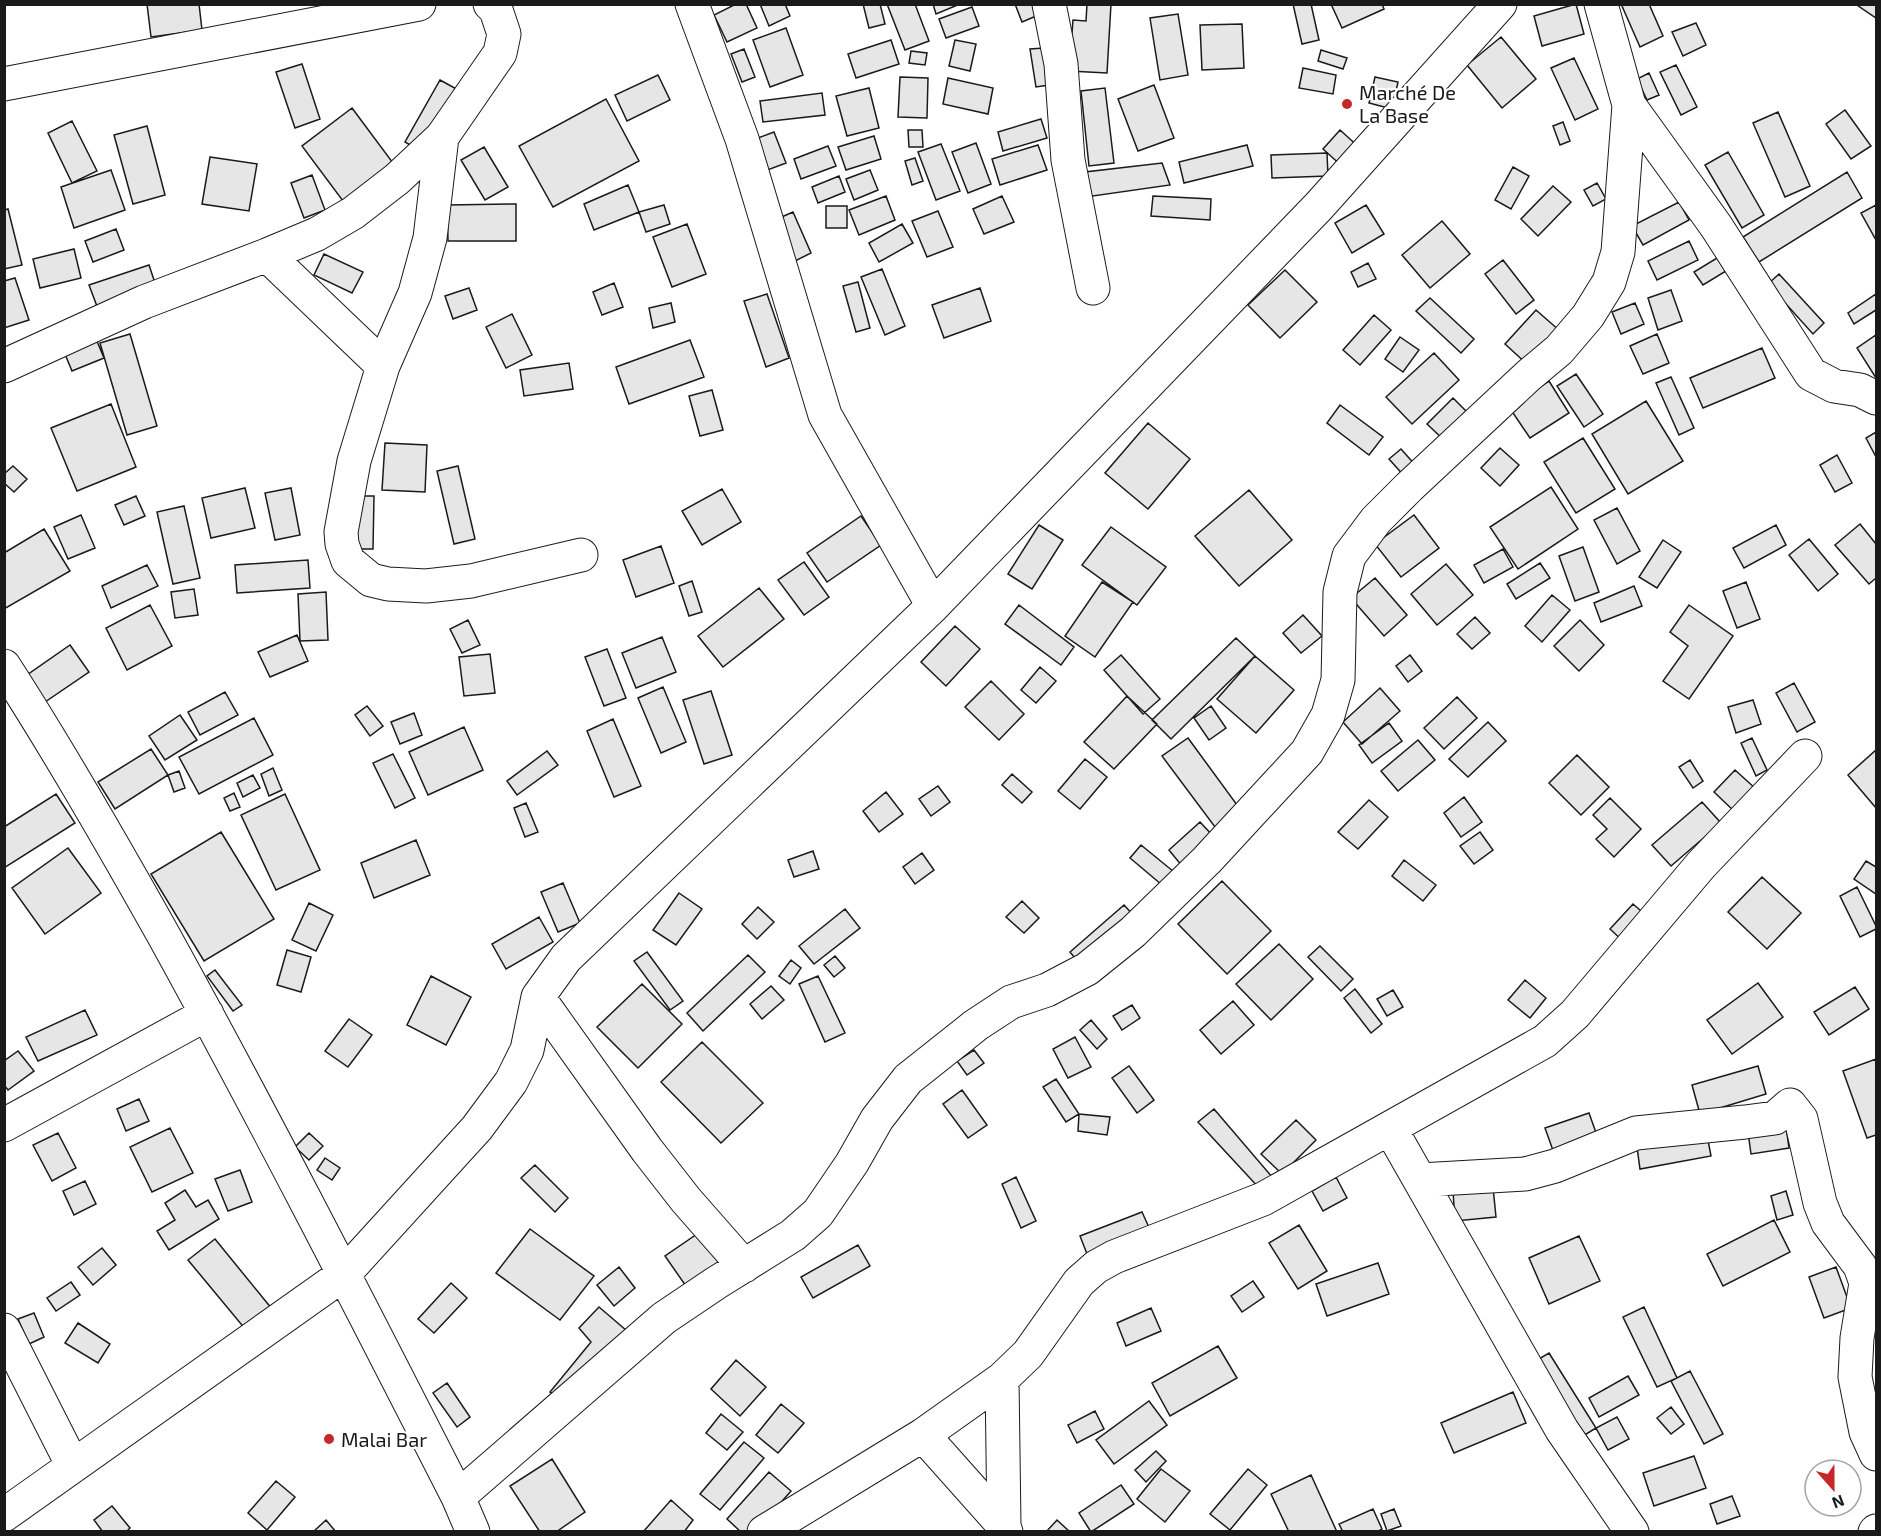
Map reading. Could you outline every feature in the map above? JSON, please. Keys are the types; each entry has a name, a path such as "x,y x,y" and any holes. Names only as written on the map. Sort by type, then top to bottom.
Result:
{"street":[{"path":"4,84 419,4"},
{"path":"4,366 144,302 317,234 353,213 397,179 442,137 500,52 504,34 496,10 490,4"},
{"path":"692,4 742,139 825,415 933,606"},
{"path":"1049,4 1061,64 1068,160 1094,288"},
{"path":"4,1515 344,1274 477,1128 512,1082 527,1050 538,997 566,958 933,606 1319,206 1500,4"},
{"path":"458,1497 664,1318 793,1235 818,1213 852,1163 877,1119 908,1079 976,1025 1011,1002 1047,990 1097,962 1133,932 1207,860 1307,752 1328,715 1338,680 1340,592 1349,556 1376,520 1409,487 1559,350 1588,316 1609,282 1618,252 1629,105 1601,4"},
{"path":"1629,105 1716,226 1811,374 1834,386 1860,390 1876,398"},
{"path":"442,137 430,238 415,293 383,366 354,461 340,532 342,544 348,561 371,580 388,584 426,586 471,581 581,555"},
{"path":"267,255 383,366"},
{"path":"7,674 101,824 207,1014 344,1274 458,1497 473,1532"},
{"path":"764,1532 923,1436 1002,1378 1028,1354 1079,1282 1096,1267 1114,1257 1263,1198 1545,1041 1575,1014 1701,865 1805,756"},
{"path":"538,997 647,1150 686,1200 744,1266"},
{"path":"4,1125 207,1014"},
{"path":"1420,1180 1525,1174 1555,1166 1636,1132 1775,1118 1790,1105 1801,1119 1824,1213 1860,1266 1866,1283 1857,1338 1855,1377 1866,1432 1876,1454"},
{"path":"1390,1128 1562,1430 1632,1532"},
{"path":"4,1330 73,1466"},
{"path":"1002,1378 1005,1529"},
{"path":"923,1436 1005,1529"}],"building":[{"path":"147,4 199,4 202,30 151,37"},
{"path":"736,4 746,4 757,28 727,42 714,15"},
{"path":"760,4 785,4 790,16 769,26"},
{"path":"863,4 880,4 885,24 869,28"},
{"path":"887,4 915,4 929,41 905,50"},
{"path":"933,4 960,4 936,14"},
{"path":"1015,4 1036,4 1041,14 1022,22"},
{"path":"1087,4 1111,4 1107,73 1069,71 1073,20 1086,21"},
{"path":"1293,4 1311,4 1319,40 1302,44"},
{"path":"1331,4 1382,4 1384,9 1342,28"},
{"path":"1576,4 1584,34 1542,46 1534,16"},
{"path":"1649,4 1663,36 1640,47 1622,6"},
{"path":"1857,4 1876,4 1876,18 1857,5"},
{"path":"972,7 979,26 946,38 939,19"},
{"path":"1178,14 1188,75 1160,80 1150,18"},
{"path":"1696,23 1706,45 1683,56 1672,32"},
{"path":"1242,24 1244,68 1202,70 1200,25"},
{"path":"786,28 803,75 770,87 753,40"},
{"path":"1501,37 1536,79 1502,108 1467,65"},
{"path":"891,40 899,64 856,78 848,54"},
{"path":"955,40 976,44 970,71 949,66"},
{"path":"1044,48 1049,85 1036,87 1030,49"},
{"path":"744,49 755,77 742,82 731,54"},
{"path":"1321,50 1347,58 1343,69 1318,61"},
{"path":"911,51 927,53 925,65 909,63"},
{"path":"1574,58 1598,109 1575,120 1551,68"},
{"path":"302,64 320,119 295,128 276,72"},
{"path":"1676,65 1697,107 1681,115 1660,72"},
{"path":"1303,68 1336,75 1333,94 1299,88"},
{"path":"1649,73 1659,95 1647,100 1637,79"},
{"path":"658,75 670,100 627,121 615,95"},
{"path":"900,77 928,78 927,118 898,117"},
{"path":"1375,77 1398,82 1392,109 1369,103"},
{"path":"948,78 993,88 988,114 943,104"},
{"path":"440,80 462,92 420,151 405,142"},
{"path":"1154,85 1174,138 1138,151 1118,99"},
{"path":"869,88 879,128 847,136 836,96"},
{"path":"1105,88 1114,163 1089,166 1081,91"},
{"path":"822,93 825,115 763,122 760,101"},
{"path":"606,99 639,161 553,207 519,146"},
{"path":"352,108 393,163 343,201 302,146"},
{"path":"1845,110 1871,146 1851,159 1826,124"},
{"path":"1778,112 1810,186 1785,197 1753,123"},
{"path":"1041,119 1047,138 1003,151 998,132"},
{"path":"72,121 97,171 72,183 48,133"},
{"path":"1563,122 1570,141 1560,145 1553,126"},
{"path":"147,126 165,195 133,204 114,135"},
{"path":"908,130 922,130 923,147 909,147"},
{"path":"1340,130 1361,149 1344,168 1323,149"},
{"path":"774,132 786,163 762,172 750,141"},
{"path":"874,136 881,159 846,170 838,147"},
{"path":"976,143 991,184 968,193 952,152"},
{"path":"941,144 960,191 936,200 918,152"},
{"path":"1038,145 1047,170 1000,185 992,159"},
{"path":"1247,145 1253,166 1184,183 1179,162"},
{"path":"828,146 836,166 801,179 794,159"},
{"path":"484,147 508,187 485,200 461,160"},
{"path":"1728,152 1764,215 1742,228 1705,165"},
{"path":"1327,153 1328,176 1272,178 1271,155"},
{"path":"210,157 257,164 249,211 202,204"},
{"path":"915,158 923,181 912,185 905,161"},
{"path":"1162,163 1170,185 1086,197 1085,172"},
{"path":"1513,167 1529,176 1511,209 1495,200"},
{"path":"111,170 125,210 74,228 61,187"},
{"path":"870,170 878,190 854,200 846,179"},
{"path":"1847,172 1862,198 1759,262 1743,237"},
{"path":"312,175 325,210 304,218 291,183"},
{"path":"839,176 845,192 818,203 812,187"},
{"path":"1597,183 1606,199 1593,206 1584,190"},
{"path":"628,185 639,212 594,230 584,204"},
{"path":"1553,186 1571,202 1538,236 1521,219"},
{"path":"886,196 895,220 859,235 849,210"},
{"path":"1002,196 1014,222 984,234 973,209"},
{"path":"1153,196 1211,199 1210,220 1151,216"},
{"path":"1679,202 1689,220 1643,245 1632,226"},
{"path":"516,204 516,241 448,241 447,205"},
{"path":"664,205 670,224 646,232 639,212"},
{"path":"1366,205 1384,234 1352,253 1335,223"},
{"path":"1876,205 1876,240 1861,213"},
{"path":"826,206 847,206 847,228 826,228"},
{"path":"8,209 22,265 4,269 4,210"},
{"path":"938,211 953,247 927,257 912,221"},
{"path":"793,212 811,253 795,261 777,219"},
{"path":"1442,221 1470,254 1430,288 1402,255"},
{"path":"687,224 706,274 672,287 653,237"},
{"path":"902,224 913,243 879,262 869,243"},
{"path":"116,229 124,250 93,262 85,241"},
{"path":"1689,241 1698,260 1657,280 1648,261"},
{"path":"74,249 81,278 40,288 33,259"},
{"path":"324,254 363,272 352,293 314,275"},
{"path":"1717,258 1726,271 1703,285 1694,272"},
{"path":"1503,260 1534,300 1516,314 1485,274"},
{"path":"1368,263 1376,279 1358,287 1351,272"},
{"path":"149,265 157,289 98,309 89,285"},
{"path":"882,269 905,326 885,335 861,277"},
{"path":"1285,270 1317,302 1280,338 1248,305"},
{"path":"1779,274 1824,323 1813,334 1768,284"},
{"path":"15,278 29,320 4,328 4,281"},
{"path":"858,282 870,328 856,332 843,286"},
{"path":"614,283 623,307 602,315 593,292"},
{"path":"469,288 477,310 453,319 445,296"},
{"path":"980,288 991,321 944,338 932,305"},
{"path":"1671,290 1682,321 1658,330 1648,298"},
{"path":"767,294 789,358 766,367 744,301"},
{"path":"1876,294 1876,310 1854,324 1848,313"},
{"path":"1430,298 1474,339 1461,353 1416,311"},
{"path":"671,303 675,322 653,328 649,308"},
{"path":"1635,303 1644,324 1621,334 1612,312"},
{"path":"1536,310 1560,331 1528,365 1505,344"},
{"path":"512,314 532,355 506,368 486,327"},
{"path":"1374,315 1391,330 1360,365 1343,350"},
{"path":"94,334 104,358 72,371 62,347"},
{"path":"130,334 157,426 127,435 100,343"},
{"path":"1657,334 1669,363 1643,374 1630,346"},
{"path":"1876,335 1876,378 1857,348"},
{"path":"1400,337 1419,350 1403,372 1385,359"},
{"path":"690,340 704,377 629,404 616,367"},
{"path":"1762,348 1775,378 1703,408 1690,378"},
{"path":"1434,353 1459,380 1412,424 1386,397"},
{"path":"569,363 573,389 524,396 520,370"},
{"path":"1576,374 1603,414 1584,427 1557,386"},
{"path":"1671,377 1694,428 1679,435 1656,383"},
{"path":"1549,381 1569,413 1530,438 1509,407"},
{"path":"712,390 723,430 700,436 689,396"},
{"path":"1453,398 1471,416 1446,442 1427,424"},
{"path":"1646,401 1683,461 1628,494 1592,434"},
{"path":"111,404 136,467 77,491 51,428"},
{"path":"1340,405 1383,437 1369,455 1327,423"},
{"path":"1148,423 1190,459 1148,509 1105,473"},
{"path":"1876,432 1876,457 1866,438"},
{"path":"1583,438 1615,489 1576,513 1544,462"},
{"path":"385,443 427,445 425,492 382,490"},
{"path":"1500,448 1519,465 1500,486 1481,468"},
{"path":"1401,449 1417,467 1406,478 1389,459"},
{"path":"1837,455 1852,483 1835,492 1820,465"},
{"path":"13,466 27,479 14,492 4,483 4,474"},
{"path":"458,466 475,539 454,544 437,471"},
{"path":"1551,487 1578,529 1518,569 1490,527"},
{"path":"245,488 255,528 211,538 202,498"},
{"path":"291,488 300,535 275,540 265,493"},
{"path":"722,489 741,522 702,545 682,511"},
{"path":"1249,490 1292,540 1239,586 1195,536"},
{"path":"136,496 145,516 124,525 115,505"},
{"path":"354,496 374,496 373,549 353,549"},
{"path":"184,506 200,578 173,584 157,512"},
{"path":"1617,508 1640,551 1617,564 1594,520"},
{"path":"81,515 95,548 68,559 54,527"},
{"path":"1414,515 1439,548 1401,577 1375,544"},
{"path":"861,516 881,545 827,582 807,553"},
{"path":"1860,524 1876,544 1876,578 1869,584 1835,545"},
{"path":"1039,525 1063,540 1032,589 1008,574"},
{"path":"1776,525 1786,545 1744,568 1733,548"},
{"path":"1111,527 1166,567 1137,605 1082,565"},
{"path":"44,529 70,571 4,609 4,553"},
{"path":"1809,539 1838,574 1818,591 1789,555"},
{"path":"1663,540 1681,552 1657,588 1639,577"},
{"path":"661,546 674,583 636,597 623,560"},
{"path":"1583,547 1599,592 1575,601 1559,556"},
{"path":"1503,549 1513,567 1484,583 1474,565"},
{"path":"308,560 310,588 237,593 235,565"},
{"path":"804,562 829,597 804,615 778,580"},
{"path":"1540,563 1550,578 1516,599 1507,584"},
{"path":"1446,564 1473,595 1437,625 1411,594"},
{"path":"147,565 158,586 111,608 102,586"},
{"path":"1375,578 1407,615 1384,636 1351,598"},
{"path":"692,581 702,612 689,616 679,586"},
{"path":"1102,582 1133,602 1095,657 1065,636"},
{"path":"1746,582 1760,619 1737,628 1723,591"},
{"path":"1634,586 1642,606 1601,622 1594,603"},
{"path":"759,588 784,619 723,667 698,636"},
{"path":"194,589 198,615 175,618 171,592"},
{"path":"326,592 328,640 300,641 298,594"},
{"path":"1552,595 1570,610 1542,642 1525,626"},
{"path":"150,605 172,646 127,670 106,628"},
{"path":"1019,605 1074,647 1061,665 1005,624"},
{"path":"1689,605 1733,636 1689,699 1663,681 1688,646 1670,632"},
{"path":"1303,615 1322,636 1301,653 1283,633"},
{"path":"1475,617 1490,633 1472,649 1457,634"},
{"path":"468,620 480,645 462,653 450,629"},
{"path":"1580,620 1604,645 1579,671 1554,646"},
{"path":"955,626 980,649 946,686 921,662"},
{"path":"297,635 308,661 270,677 258,652"},
{"path":"662,637 676,672 636,688 622,653"},
{"path":"1236,638 1255,656 1171,739 1152,720"},
{"path":"70,645 89,672 45,702 27,675"},
{"path":"607,649 626,698 604,706 585,657"},
{"path":"490,654 495,693 464,696 459,657"},
{"path":"1121,655 1160,699 1143,714 1104,670"},
{"path":"1410,655 1422,671 1408,682 1396,666"},
{"path":"1255,656 1294,690 1256,733 1217,699"},
{"path":"1040,667 1056,681 1036,703 1021,690"},
{"path":"991,681 1024,714 999,740 965,707"},
{"path":"1794,683 1815,722 1797,732 1776,693"},
{"path":"663,687 686,742 661,753 638,698"},
{"path":"1380,688 1400,711 1362,744 1343,722"},
{"path":"711,691 732,755 704,764 683,700"},
{"path":"225,692 238,715 200,735 188,712"},
{"path":"1127,696 1157,724 1114,769 1084,742"},
{"path":"1457,697 1477,718 1444,749 1424,728"},
{"path":"1753,700 1761,724 1736,733 1728,707"},
{"path":"367,706 383,726 370,736 355,715"},
{"path":"1211,706 1226,728 1209,740 1194,718"},
{"path":"414,713 422,735 400,744 391,722"},
{"path":"180,715 197,740 165,760 149,736"},
{"path":"254,718 273,755 199,794 179,757"},
{"path":"613,719 641,786 614,797 587,731"},
{"path":"1488,722 1506,741 1468,777 1449,759"},
{"path":"1389,723 1402,741 1372,763 1359,745"},
{"path":"464,727 483,770 428,795 409,752"},
{"path":"1188,738 1240,809 1215,827 1162,756"},
{"path":"1752,738 1767,770 1756,776 1741,743"},
{"path":"1418,740 1435,760 1398,791 1381,771"},
{"path":"151,749 168,775 115,809 98,782"},
{"path":"1876,750 1876,808 1848,775"},
{"path":"547,751 558,765 517,795 507,781"},
{"path":"393,754 415,798 395,808 373,763"},
{"path":"1577,755 1609,787 1581,815 1549,783"},
{"path":"1085,759 1107,777 1080,809 1058,791"},
{"path":"1690,760 1703,781 1693,788 1679,767"},
{"path":"273,768 282,790 269,796 261,774"},
{"path":"1735,770 1756,789 1735,812 1714,792"},
{"path":"179,771 185,788 174,792 168,775"},
{"path":"1012,774 1032,792 1022,803 1002,785"},
{"path":"253,775 260,788 243,797 237,783"},
{"path":"938,786 950,802 931,816 919,799"},
{"path":"886,792 903,814 879,832 863,811"},
{"path":"234,793 240,807 230,811 224,798"},
{"path":"56,794 75,823 4,868 4,827"},
{"path":"285,794 320,870 276,890 241,815"},
{"path":"1464,797 1482,822 1461,837 1444,813"},
{"path":"1610,798 1641,829 1614,857 1596,839 1607,829 1593,815"},
{"path":"1369,800 1388,817 1358,849 1338,832"},
{"path":"1702,802 1721,823 1671,866 1652,845"},
{"path":"526,803 538,832 525,837 514,808"},
{"path":"1200,822 1214,837 1182,866 1169,850"},
{"path":"221,832 274,919 204,961 151,874"},
{"path":"1480,832 1493,850 1474,864 1460,846"},
{"path":"416,840 430,875 374,898 361,863"},
{"path":"1141,845 1179,876 1168,890 1130,858"},
{"path":"68,848 101,893 45,934 12,888"},
{"path":"813,851 819,869 794,877 788,860"},
{"path":"922,853 934,870 915,884 903,867"},
{"path":"1404,860 1436,885 1423,901 1392,876"},
{"path":"1866,861 1876,867 1876,894 1854,879"},
{"path":"1762,877 1801,913 1767,949 1728,912"},
{"path":"1222,881 1271,931 1227,974 1178,924"},
{"path":"563,883 580,923 558,932 541,892"},
{"path":"1857,887 1876,926 1876,929 1860,937 1840,896"},
{"path":"679,893 702,909 676,945 653,930"},
{"path":"1022,901 1039,918 1024,933 1006,917"},
{"path":"309,903 333,915 316,951 292,940"},
{"path":"1633,904 1648,917 1625,943 1610,929"},
{"path":"1124,905 1136,918 1080,964 1070,952"},
{"path":"758,907 774,922 757,939 742,924"},
{"path":"845,909 860,928 814,964 799,946"},
{"path":"539,917 553,942 506,969 492,944"},
{"path":"1279,944 1313,979 1271,1020 1236,984"},
{"path":"1320,946 1353,979 1341,991 1308,957"},
{"path":"287,950 311,957 301,992 277,985"},
{"path":"647,952 683,1001 670,1010 634,961"},
{"path":"748,955 765,972 703,1031 687,1013"},
{"path":"835,956 845,968 834,977 824,965"},
{"path":"791,960 801,968 790,984 779,976"},
{"path":"215,970 242,1005 233,1011 207,976"},
{"path":"431,976 471,997 446,1045 407,1025"},
{"path":"818,976 845,1033 825,1042 799,984"},
{"path":"1525,980 1546,998 1530,1018 1508,1000"},
{"path":"1758,983 1783,1017 1732,1054 1707,1020"},
{"path":"642,984 682,1024 638,1068 597,1027"},
{"path":"771,986 784,1000 762,1019 750,1004"},
{"path":"1855,987 1869,1009 1829,1035 1814,1012"},
{"path":"1355,989 1382,1024 1371,1033 1344,998"},
{"path":"1393,990 1403,1007 1387,1016 1377,999"},
{"path":"1233,1001 1254,1025 1221,1054 1200,1030"},
{"path":"1132,1005 1140,1018 1122,1030 1113,1016"},
{"path":"85,1010 97,1035 38,1061 26,1037"},
{"path":"349,1019 372,1035 348,1067 325,1051"},
{"path":"1091,1020 1107,1039 1097,1049 1080,1030"},
{"path":"1075,1037 1091,1067 1068,1078 1053,1049"},
{"path":"702,1042 763,1103 721,1143 661,1082"},
{"path":"974,1050 984,1063 967,1075 957,1061"},
{"path":"18,1051 34,1071 8,1090 4,1085 4,1061"},
{"path":"1876,1059 1876,1135 1867,1138 1843,1071"},
{"path":"1129,1066 1154,1100 1137,1113 1112,1078"},
{"path":"1758,1066 1766,1094 1700,1114 1692,1085"},
{"path":"1056,1079 1079,1114 1066,1122 1043,1087"},
{"path":"962,1090 987,1125 968,1138 943,1104"},
{"path":"139,1099 149,1121 126,1131 117,1109"},
{"path":"1214,1109 1279,1185 1260,1189 1198,1122"},
{"path":"1589,1113 1599,1141 1555,1156 1545,1128"},
{"path":"1079,1114 1110,1117 1107,1135 1078,1131"},
{"path":"1296,1120 1316,1140 1282,1174 1261,1154"},
{"path":"1786,1127 1789,1148 1751,1154 1748,1132"},
{"path":"170,1128 193,1173 152,1192 130,1147"},
{"path":"58,1133 76,1168 52,1181 33,1145"},
{"path":"309,1133 323,1146 309,1160 295,1147"},
{"path":"1707,1135 1711,1156 1640,1169 1637,1147"},
{"path":"325,1158 340,1168 332,1180 317,1170"},
{"path":"535,1165 568,1198 555,1212 521,1178"},
{"path":"240,1170 252,1202 228,1211 215,1179"},
{"path":"1016,1177 1036,1221 1021,1228 1002,1184"},
{"path":"1336,1177 1347,1198 1323,1211 1312,1191"},
{"path":"85,1181 96,1204 74,1215 63,1191"},
{"path":"1493,1187 1496,1217 1455,1221 1453,1191"},
{"path":"185,1190 196,1207 208,1200 219,1219 169,1250 157,1231 175,1220 165,1203"},
{"path":"1786,1191 1793,1215 1777,1220 1771,1196"},
{"path":"1142,1212 1152,1234 1089,1259 1080,1236"},
{"path":"1774,1220 1790,1252 1723,1286 1707,1254"},
{"path":"1299,1225 1327,1271 1298,1289 1269,1243"},
{"path":"530,1229 594,1276 560,1320 496,1273"},
{"path":"700,1232 723,1265 688,1289 665,1256"},
{"path":"1579,1236 1600,1281 1549,1304 1529,1258"},
{"path":"215,1239 272,1309 246,1330 188,1260"},
{"path":"858,1245 870,1266 813,1298 801,1277"},
{"path":"102,1248 116,1265 93,1285 78,1267"},
{"path":"1378,1263 1389,1294 1327,1316 1316,1284"},
{"path":"619,1267 635,1288 614,1306 597,1285"},
{"path":"1836,1267 1851,1308 1824,1318 1809,1277"},
{"path":"1253,1281 1264,1297 1242,1312 1231,1296"},
{"path":"71,1282 80,1295 56,1311 47,1298"},
{"path":"451,1283 467,1298 434,1333 418,1319"},
{"path":"599,1307 634,1337 564,1401 550,1392 591,1342 579,1328"},
{"path":"1644,1307 1677,1378 1657,1387 1623,1317"},
{"path":"1151,1308 1161,1331 1126,1346 1117,1323"},
{"path":"34,1313 44,1337 29,1344 18,1319"},
{"path":"78,1323 110,1344 98,1363 65,1343"},
{"path":"1218,1346 1237,1378 1170,1416 1152,1383"},
{"path":"1549,1353 1596,1428 1580,1438 1532,1363"},
{"path":"736,1360 766,1387 740,1416 711,1389"},
{"path":"1690,1371 1723,1434 1704,1444 1671,1381"},
{"path":"1628,1376 1639,1395 1599,1417 1589,1398"},
{"path":"447,1383 470,1417 457,1427 433,1393"},
{"path":"1513,1392 1526,1423 1454,1453 1441,1423"},
{"path":"1149,1401 1167,1425 1114,1464 1096,1440"},
{"path":"781,1404 804,1423 778,1453 756,1435"},
{"path":"1671,1407 1684,1424 1671,1434 1657,1418"},
{"path":"1095,1411 1104,1429 1077,1443 1068,1425"},
{"path":"721,1414 743,1432 727,1450 706,1433"},
{"path":"1617,1417 1629,1439 1608,1450 1596,1428"},
{"path":"744,1442 764,1458 720,1510 700,1494"},
{"path":"1156,1451 1166,1461 1146,1482 1135,1470"},
{"path":"1694,1456 1706,1488 1654,1506 1643,1473"},
{"path":"552,1459 585,1512 556,1532 540,1532 510,1486"},
{"path":"1161,1469 1190,1491 1165,1522 1137,1499"},
{"path":"1248,1469 1267,1485 1230,1530 1210,1514"},
{"path":"769,1472 791,1491 755,1532 741,1532 727,1519"},
{"path":"1311,1475 1337,1532 1289,1532 1271,1494"},
{"path":"276,1481 295,1497 267,1530 248,1513"},
{"path":"1121,1485 1134,1504 1091,1532 1079,1513"},
{"path":"1732,1496 1740,1516 1717,1524 1710,1504"},
{"path":"671,1500 693,1520 684,1532 643,1532"},
{"path":"112,1506 130,1528 126,1532 103,1532 94,1520"},
{"path":"1373,1509 1382,1529 1377,1532 1343,1532 1339,1524"},
{"path":"1394,1509 1401,1526 1387,1531 1381,1514"},
{"path":"326,1520 336,1532 313,1532"},
{"path":"1057,1520 1070,1532 1046,1532"}],"place":[{"name":"Marché De La Base","path":"1347,104"},
{"name":"Malai Bar","path":"329,1439"}]}
